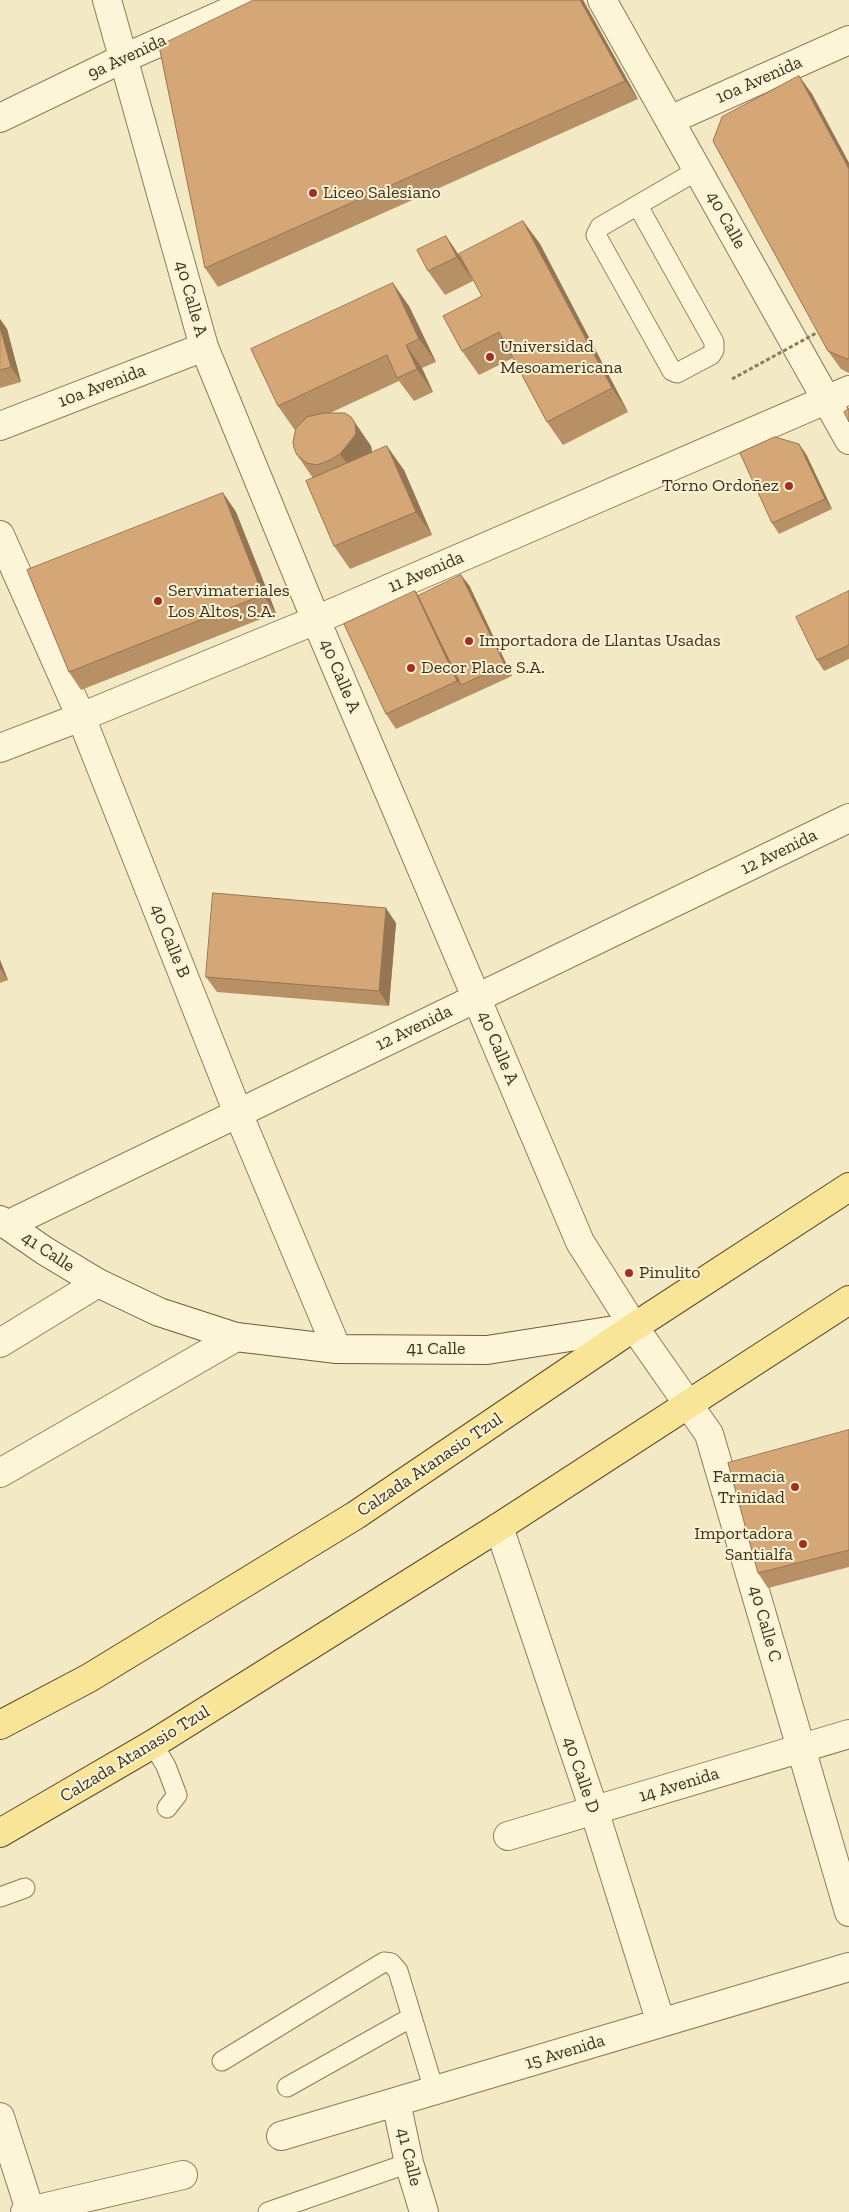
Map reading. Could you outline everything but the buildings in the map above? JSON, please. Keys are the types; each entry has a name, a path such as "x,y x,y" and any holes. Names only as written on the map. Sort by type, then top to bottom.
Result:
{"main road":[{"name":"Calzada Atanasio Tzul","path":"0,1725 89,1678 356,1515 634,1326 849,1187"},
{"name":"Calzada Atanasio Tzul","path":"0,1833 153,1744 499,1527 849,1300"}],"street":[{"name":"40 Calle A","path":"106,0 204,347 316,620 580,1242 634,1326"},
{"name":"9a Avenida","path":"0,118 122,59 255,0"},
{"name":"40 Calle","path":"602,0 698,170 838,394 849,440"},
{"name":"10a Avenida","path":"670,120 849,40"},
{"name":"10a Avenida","path":"0,426 204,347"},
{"name":"11 Avenida","path":"0,748 81,718 316,620 838,394"},
{"name":"40 Calle B","path":"0,534 81,718 238,1113 337,1349"},
{"name":"12 Avenida","path":"3,1223 238,1113 849,818"},
{"name":"41 Calle","path":"3,1223 98,1283 159,1312 236,1337 337,1349 487,1350 634,1326"},
{"path":"0,1344 98,1283"},
{"name":"40 Calle C","path":"634,1326 710,1434 849,1912"},
{"path":"0,1473 236,1337"},
{"name":"40 Calle D","path":"499,1527 594,1810 661,2023"},
{"name":"14 Avenida","path":"508,1836 849,1734"},
{"name":"15 Avenida","path":"281,2136 849,1967"},
{"name":"41 Calle","path":"396,2102 424,2212"},
{"path":"0,2117 27,2211 183,2175"}],"lane":[{"path":"638,206 714,342 714,350 711,355 677,373 672,371 596,235 600,227 698,170"},
{"path":"153,1744 166,1766 177,1795 167,1808"},
{"path":"0,1897 25,1888"},
{"path":"222,2061 384,1962 391,1963 398,1971 434,2090"},
{"path":"287,2087 412,2017"},
{"path":"268,2212 410,2163"}],"path":[{"path":"732,378 820,331"}],"place":[{"name":"Liceo Salesiano","path":"313,193"},
{"name":"Universidad Mesoamericana","path":"490,357"},
{"name":"Torno Ordoñez","path":"789,486"},
{"name":"Servimateriales Los Altos, S.A.","path":"158,601"},
{"name":"Importadora de Llantas Usadas","path":"469,641"},
{"name":"Decor Place S.A.","path":"411,668"},
{"name":"Pinulito","path":"629,1273"},
{"name":"Farmacia Trinidad","path":"795,1487"},
{"name":"Importadora Santialfa","path":"803,1544"}]}
